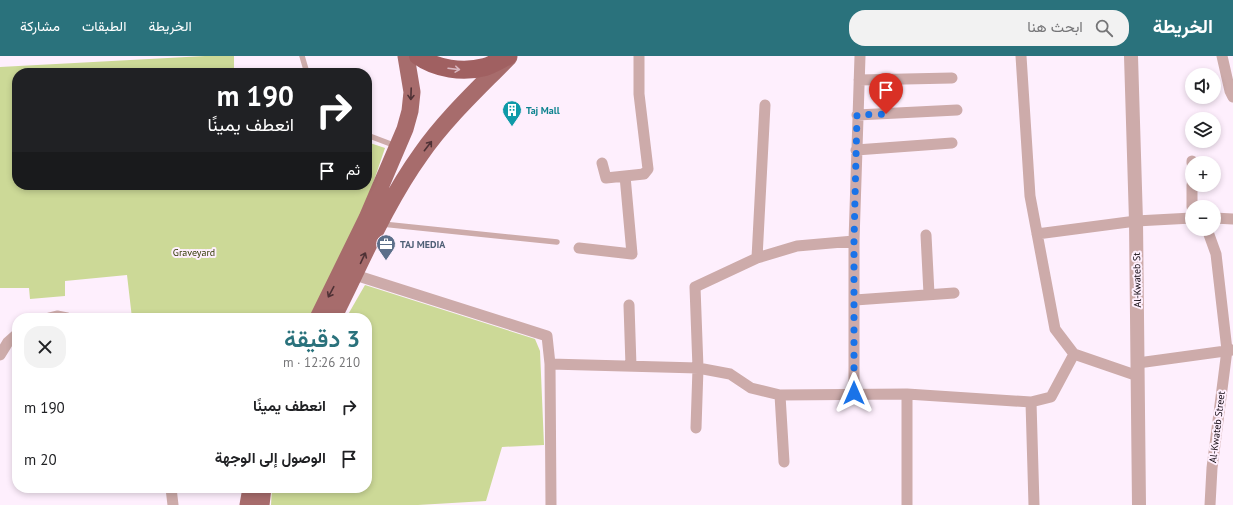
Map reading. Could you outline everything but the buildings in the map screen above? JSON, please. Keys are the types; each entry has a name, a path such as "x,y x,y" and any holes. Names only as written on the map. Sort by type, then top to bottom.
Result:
{"highway":[{"path":"418,56 428,63 456,70 485,67 509,56"}],"main road":[{"path":"320,313 367,218 398,146 410,111 412,92 406,56"},
{"path":"336,313 380,224 421,154 445,124 509,56"},
{"path":"248,505 250,493"},
{"path":"261,505 262,493"}],"street":[{"path":"602,163 606,178 644,174 648,169 639,94 639,56"},
{"path":"854,393 854,241 860,56"},
{"path":"1021,56 1030,196 1056,333 1074,354 1138,370 1230,350"},
{"name":"Al-Kwateb St","path":"1131,56 1136,221 1139,505"},
{"path":"1222,56 1230,91 1233,97"},
{"path":"859,80 952,78"},
{"path":"757,258 765,105"},
{"path":"857,115 957,110"},
{"path":"856,150 952,143"},
{"path":"579,248 629,255 632,254 625,176"},
{"path":"1037,234 1136,221 1185,218"},
{"path":"1221,218 1233,219"},
{"path":"926,235 929,294"},
{"name":"Al-Kwateb Street","path":"1210,236 1216,254 1230,350 1212,468 1210,505"},
{"path":"696,428 698,368 695,287 757,258 797,246 854,241"},
{"path":"355,275 544,334 547,338 550,364 551,505"},
{"path":"855,300 954,293"},
{"path":"629,305 631,366"},
{"path":"0,355 12,338"},
{"path":"550,364 698,368 730,374 751,388 780,394 907,394 1031,402 1051,397 1074,354"},
{"path":"780,394 784,462"},
{"path":"907,394 907,505"},
{"path":"1031,402 1034,505"},
{"path":"172,493 173,505"}],"lane":[{"path":"302,56 306,68"},
{"path":"372,137 398,146"},
{"path":"380,224 557,242"}],"green space":[{"name":"Graveyard","path":"205,56 234,56 234,68 12,68 12,190 371,190 362,216 312,313 131,313 127,275 65,281 65,296 30,299 29,288 0,288 0,67"},
{"name":"Graveyard","path":"372,144 385,148 372,186"},
{"path":"365,285 535,339 540,351 544,445 502,447 486,501 418,505 271,505 272,493 372,493 372,313 349,313"}],"place":[{"name":"Taj Mall","path":"512,127"},
{"name":"TAJ MEDIA","path":"386,261"}],"route":[{"path":"854,393 854,241 857,115 886,114"}]}
